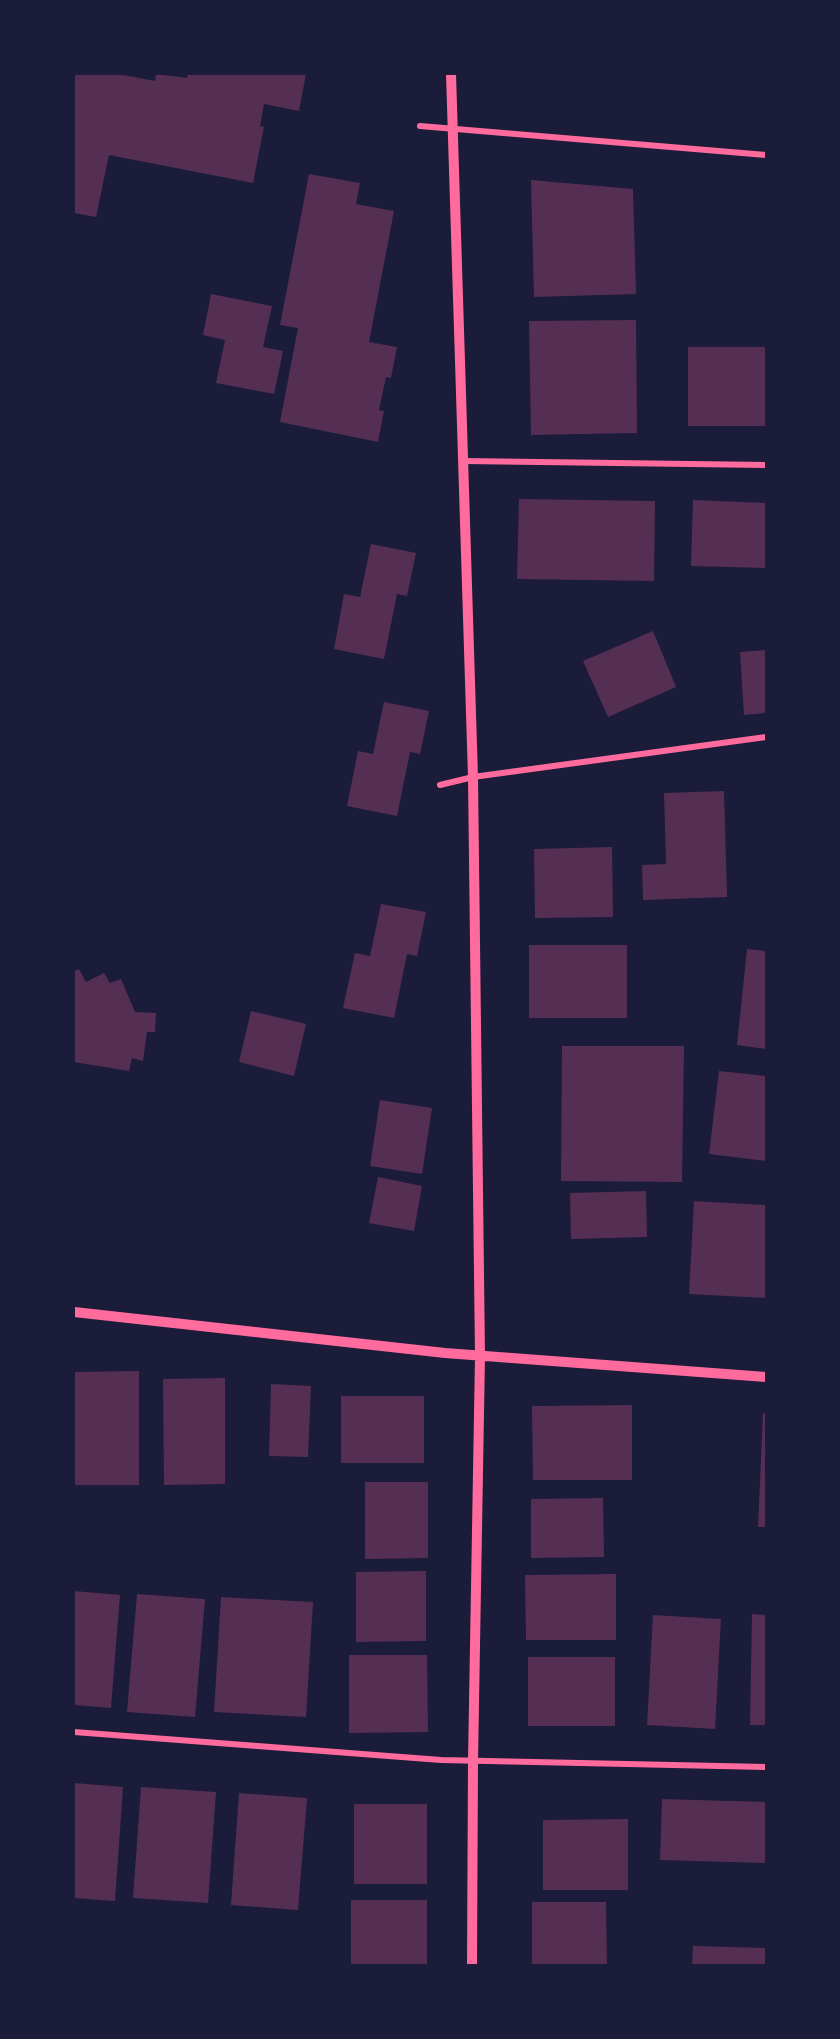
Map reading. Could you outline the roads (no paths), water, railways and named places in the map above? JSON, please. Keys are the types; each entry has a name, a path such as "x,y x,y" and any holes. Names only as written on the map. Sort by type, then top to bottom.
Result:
{"street":[{"path":"452,74 473,777 480,1356 472,1965"},
{"path":"420,126 766,155"},
{"path":"464,460 766,465"},
{"path":"440,785 473,777 766,737"},
{"path":"74,1312 480,1356 766,1377"},
{"path":"74,1732 473,1761 766,1767"}]}
